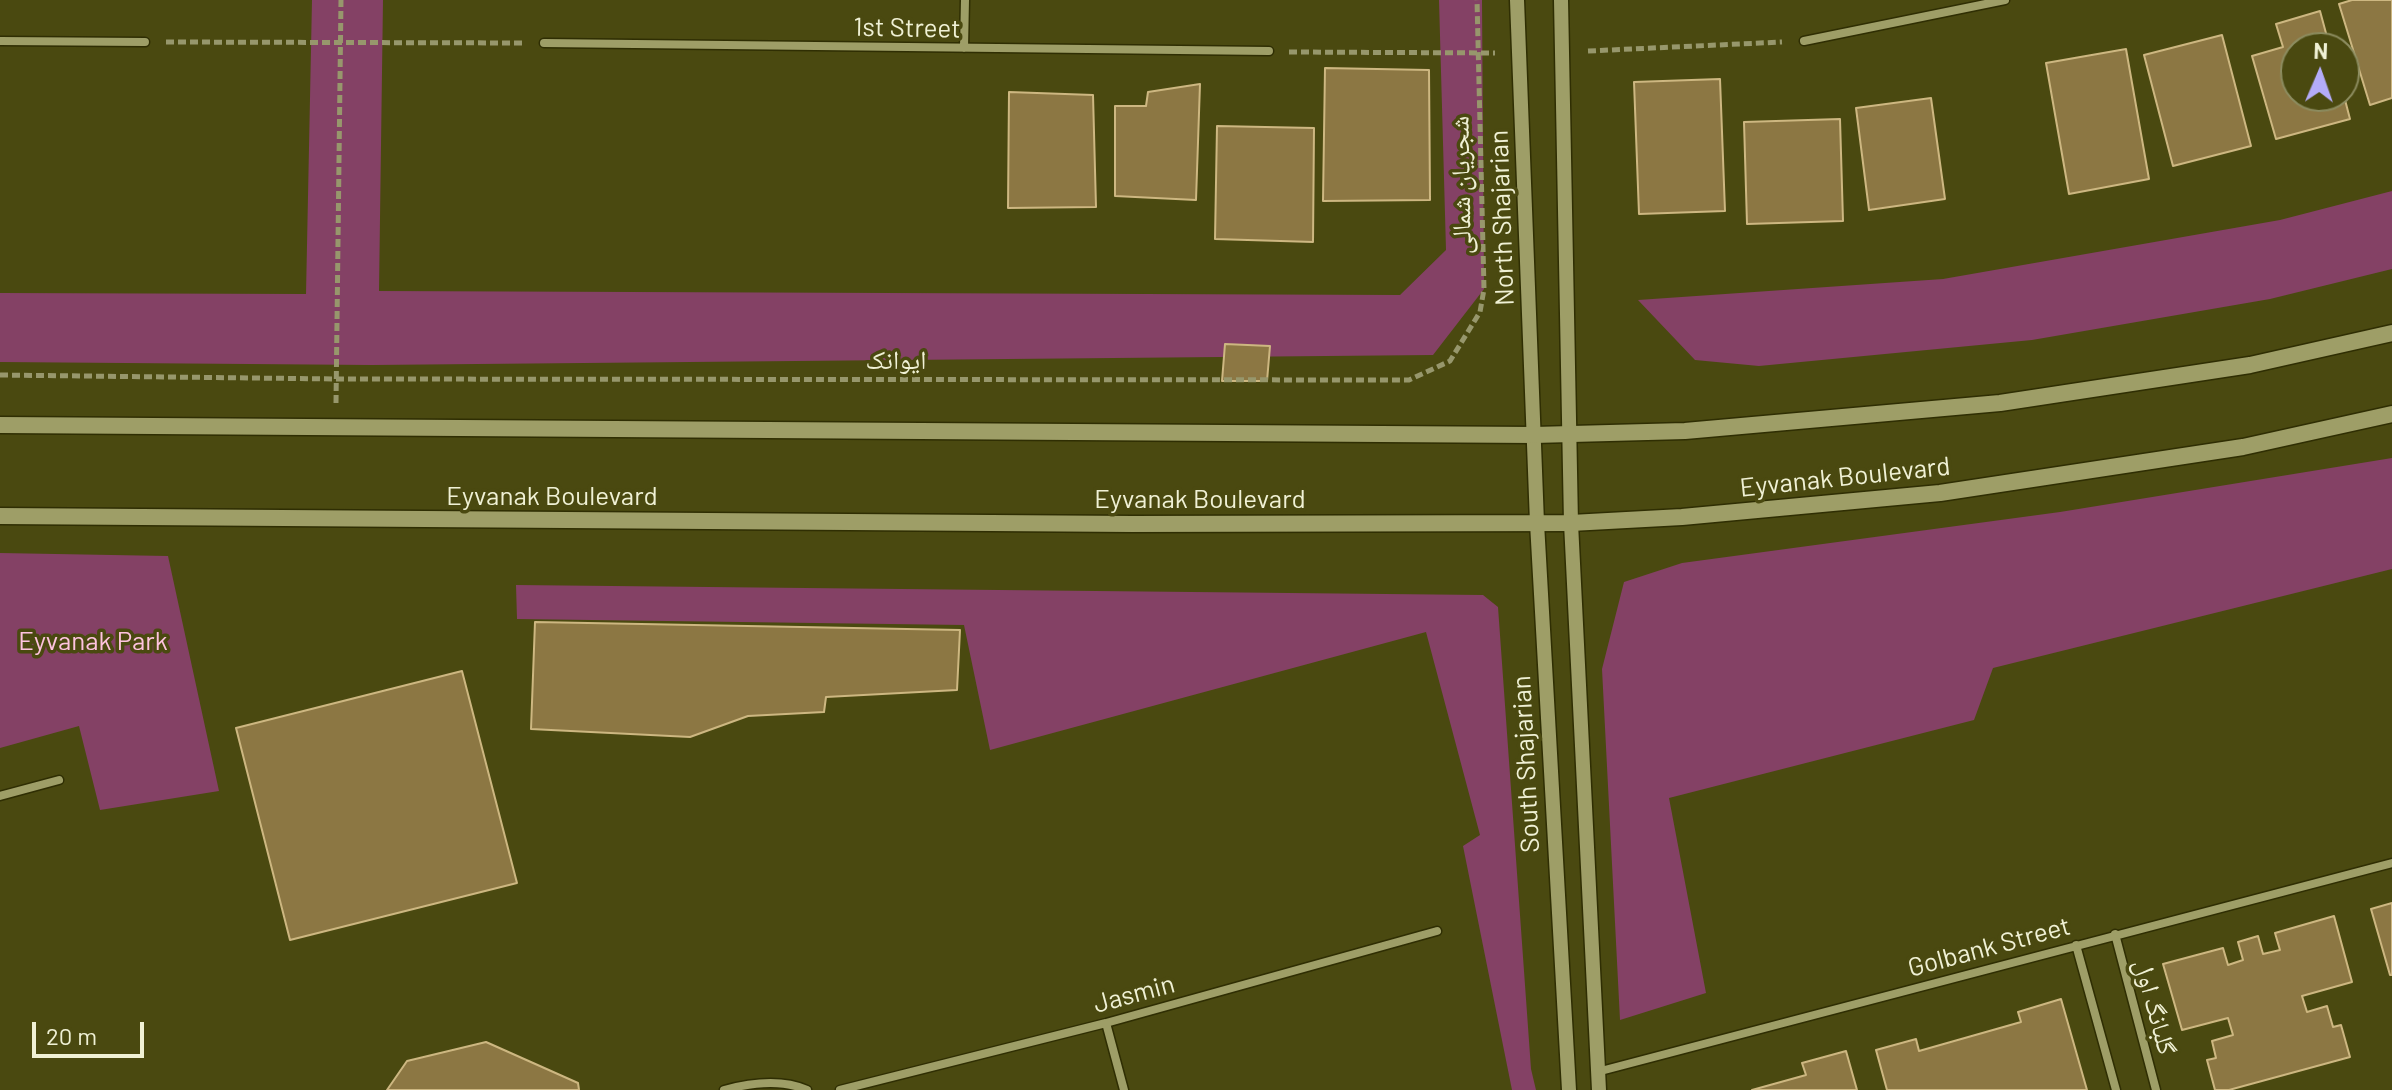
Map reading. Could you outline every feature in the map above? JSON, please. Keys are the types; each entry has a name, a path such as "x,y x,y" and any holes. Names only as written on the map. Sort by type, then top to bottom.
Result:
{"main road":[{"path":"0,425 1534,435 1685,431 2000,403 2250,365 2392,333"},
{"name":"Eyvanak Boulevard","path":"0,516 1116,524 1571,523 1682,517 1940,493 2243,447 2392,414"}],"street":[{"path":"964,48 965,0"},
{"name":"North Shajarian","path":"1517,0 1534,435"},
{"path":"1561,0 1571,523 1599,1090"},
{"path":"1804,41 2005,0"},
{"path":"0,41 145,42"},
{"name":"1st Street","path":"544,43 1269,51"},
{"name":"South Shajarian","path":"1534,435 1569,1090"},
{"path":"0,796 59,780"},
{"name":"Golbank Street","path":"1597,1072 2392,863"},
{"name":"Jasmin","path":"840,1090 1106,1023 1437,931"},
{"name":"گلبانگ اول","path":"2115,934 2156,1090"},
{"path":"2076,945 2116,1090"},
{"path":"1106,1023 1124,1090"},
{"path":"724,1090 759,1084 792,1084 807,1090"}],"path":[{"path":"335,428 341,0"},
{"name":"شجریان شمالی","path":"1450,361 1480,312 1484,289 1477,0"},
{"path":"1563,52 1804,41"},
{"path":"145,42 544,43"},
{"path":"1269,51 1520,53"},
{"name":"ایوانک","path":"0,375 337,379 1409,380 1450,361"}],"green space":[{"path":"312,0 383,0 379,291 1400,295 1446,250 1439,0 1482,0 1484,289 1433,355 372,365 0,362 0,293 306,294"},
{"path":"2392,191 2392,269 2270,299 2032,340 1759,366 1695,360 1638,300 1943,279 2280,220"},
{"path":"2392,458 2392,569 1993,668 1974,720 1669,798 1706,993 1620,1020 1602,669 1624,582 1682,563 2060,512"},
{"name":"Eyvanak Park","path":"0,553 168,556 219,791 100,810 79,726 0,748"},
{"path":"516,585 1483,595 1498,607 1531,1069 1536,1090 1512,1090 1463,846 1480,835 1426,632 990,750 964,625 517,619"}],"building":[{"path":"2352,0 2392,0 2392,98 2370,105 2360,72 2360,32 2348,32 2339,4"},
{"path":"2320,11 2326,32 2280,32 2280,37 2276,24"},
{"path":"2222,35 2251,146 2173,166 2144,55"},
{"path":"2280,48 2280,112 2348,112 2350,119 2276,139 2252,56"},
{"path":"2126,49 2149,179 2069,194 2046,63"},
{"path":"1325,68 1429,70 1430,200 1323,201"},
{"path":"1720,79 1725,211 1639,214 1634,82"},
{"path":"1200,84 1196,200 1115,196 1115,106 1146,106 1148,92"},
{"path":"1009,92 1093,95 1096,207 1008,208"},
{"path":"1931,98 1945,199 1869,210 1856,108"},
{"path":"1840,119 1843,221 1747,224 1744,122"},
{"path":"1217,126 1314,128 1313,242 1215,239"},
{"path":"1225,344 1270,346 1267,381 1222,381"},
{"path":"535,622 960,630 957,690 826,697 824,712 748,716 690,737 531,729"},
{"path":"462,671 517,883 290,940 236,728"},
{"path":"2392,903 2392,975 2390,975 2371,909"},
{"path":"2334,916 2352,982 2302,996 2307,1012 2327,1006 2333,1027 2341,1025 2350,1057 2229,1090 2215,1090 2207,1060 2216,1058 2212,1041 2233,1035 2228,1018 2182,1030 2163,964 2223,948 2228,965 2243,960 2238,942 2258,936 2263,954 2280,950 2275,933"},
{"path":"2061,999 2087,1090 1887,1090 1876,1050 1916,1039 1919,1051 2021,1022 2018,1012"},
{"path":"486,1042 578,1083 579,1090 387,1090 407,1061"},
{"path":"1846,1051 1857,1090 1752,1090 1806,1075 1802,1063"}]}
